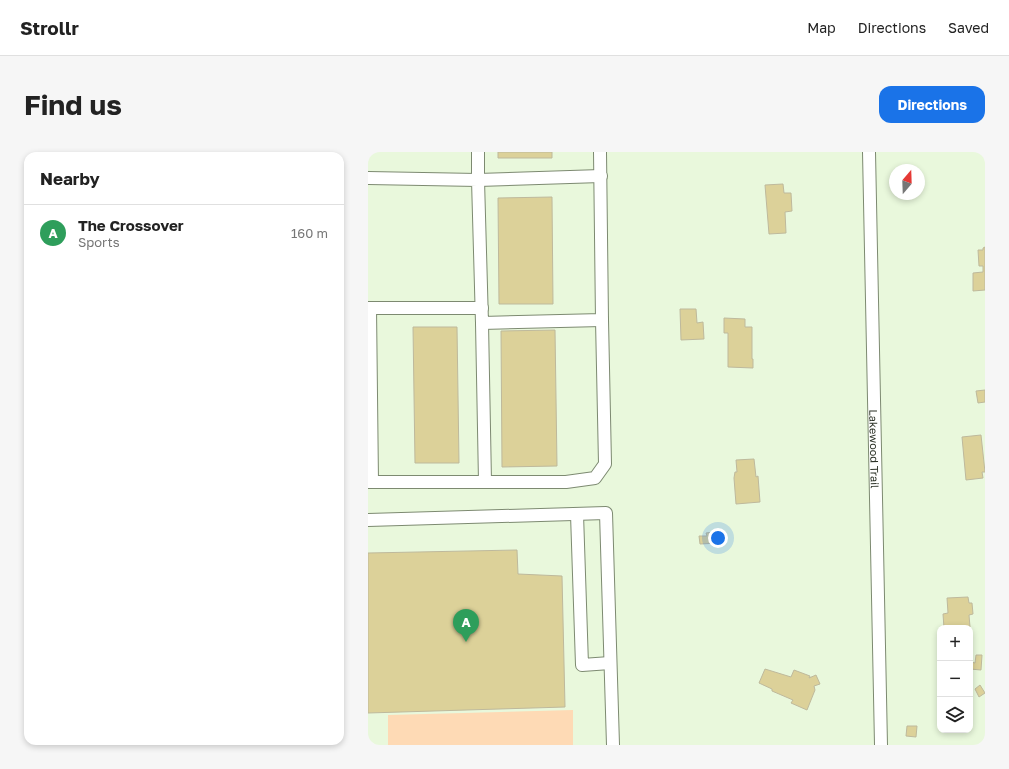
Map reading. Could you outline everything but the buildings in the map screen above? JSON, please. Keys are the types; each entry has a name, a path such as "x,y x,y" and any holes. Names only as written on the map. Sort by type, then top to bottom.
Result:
{"street":[{"path":"478,152 485,482"},
{"path":"482,308 369,308 370,482 566,482 595,478 605,464 600,152"},
{"name":"Lakewood Trail","path":"869,152 881,745"},
{"path":"368,178 478,180 601,176"},
{"path":"482,323 602,320"},
{"path":"368,520 606,513 612,745"},
{"path":"577,514 582,665 610,663"}],"shaded area":[{"path":"573,710 573,745 388,745 388,715"}],"place":[{"name":"The Crossover","path":"466,642"}]}
